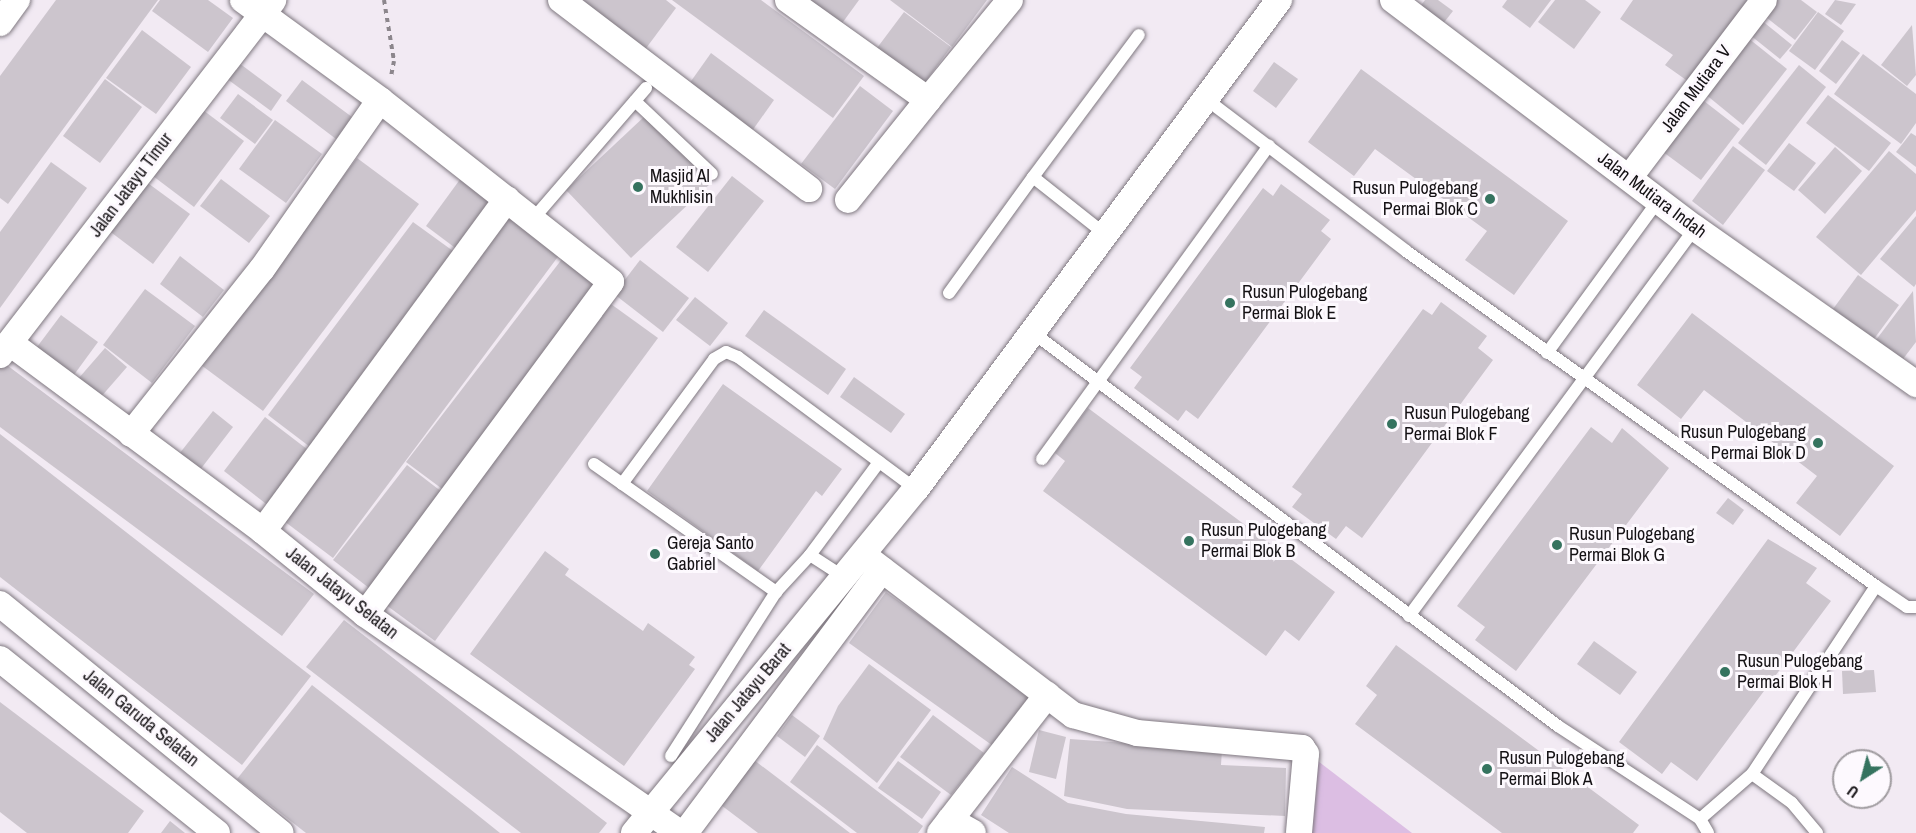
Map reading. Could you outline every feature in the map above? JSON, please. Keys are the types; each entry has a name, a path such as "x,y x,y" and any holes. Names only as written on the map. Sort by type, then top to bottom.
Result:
{"street":[{"path":"0,23 17,0"},
{"path":"561,0 809,189"},
{"path":"788,0 928,100"},
{"path":"848,200 1010,0"},
{"path":"1279,0 916,489 873,562 1073,715 1110,728 1302,748 1306,754 1299,833"},
{"name":"Jalan Mutiara Indah","path":"1393,0 1658,201 1916,384"},
{"name":"Jalan Mutiara V","path":"1629,178 1764,0"},
{"path":"259,5 610,279 610,285 365,614"},
{"name":"Jalan Jatayu Timur","path":"5,349 259,5"},
{"path":"131,434 262,269 380,100"},
{"path":"263,531 507,199"},
{"name":"Jalan Jatayu Selatan","path":"5,349 131,434 263,531 365,614 680,833"},
{"name":"Jalan Jatayu Barat","path":"634,833 844,578 873,562"},
{"name":"Jalan Jatayu Barat","path":"685,833 873,562"},
{"name":"Jalan Garuda Selatan","path":"0,604 281,833"},
{"path":"0,659 217,833"},
{"path":"974,833 945,826 1047,695"}],"lane":[{"path":"949,292 1138,35"},
{"path":"533,219 646,88"},
{"path":"1206,99 1581,378 1876,586 1907,606 1916,607"},
{"path":"635,101 712,174"},
{"path":"1042,459 1269,145"},
{"path":"1034,177 1106,234"},
{"path":"1547,353 1658,201"},
{"path":"1409,615 1581,378 1695,228"},
{"path":"1032,333 1558,726 1700,819 1708,833"},
{"path":"622,484 714,359 726,352 738,357 916,489"},
{"path":"671,756 776,592 810,555 879,462"},
{"path":"594,464 776,592"},
{"path":"810,555 844,578"},
{"path":"1700,819 1752,774 1876,586"},
{"path":"1752,774 1792,803 1816,833"}],"path":[{"path":"380,100 394,61 384,0"}],"shaded area":[{"path":"1310,755 1412,833 1307,833"}],"building":[{"path":"56,0 158,0 8,204 0,198 0,76"},
{"path":"160,0 208,0 233,18 208,52 152,11"},
{"path":"576,0 666,0 676,8 644,51"},
{"path":"672,0 761,0 864,76 833,118"},
{"path":"789,0 859,0 835,33"},
{"path":"890,0 987,0 952,47"},
{"path":"1425,0 1438,0 1453,11 1442,25 1419,8"},
{"path":"1507,0 1551,0 1530,28 1502,7"},
{"path":"1555,0 1585,0 1601,12 1574,49 1538,22"},
{"path":"1633,0 1750,0 1689,82 1665,65 1673,55 1620,19"},
{"path":"1764,0 1801,0 1817,12 1795,40 1757,10"},
{"path":"1835,0 1856,4 1841,25 1825,14"},
{"path":"904,12 951,47 918,92 871,56"},
{"path":"1818,12 1844,31 1815,70 1789,51"},
{"path":"1756,16 1792,45 1780,59 1745,31"},
{"path":"1912,25 1916,75 1907,86 1881,65"},
{"path":"142,30 191,67 156,114 106,78"},
{"path":"1743,34 1787,69 1743,125 1699,89"},
{"path":"1842,40 1860,53 1836,84 1819,71"},
{"path":"711,53 774,100 752,131 689,84"},
{"path":"1863,54 1916,94 1916,123 1901,144 1834,94"},
{"path":"235,60 282,95 271,111 223,76"},
{"path":"1274,62 1298,79 1276,108 1253,91"},
{"path":"1799,65 1826,87 1766,165 1738,143"},
{"name":"Rusun Pulogebang Permai Blok C","path":"1361,69 1568,221 1514,295 1465,260 1487,231 1375,149 1354,176 1308,142"},
{"path":"105,79 142,107 100,163 63,136"},
{"path":"302,80 352,117 336,139 286,101"},
{"path":"860,86 893,111 835,189 801,164"},
{"path":"238,94 273,120 255,144 220,118"},
{"path":"1695,94 1740,129 1701,180 1655,146"},
{"path":"1828,95 1891,143 1869,171 1806,123"},
{"path":"195,104 244,141 194,207 145,170"},
{"name":"Masjid Al Mukhlisin","path":"646,115 711,183 631,258 566,190"},
{"path":"275,120 322,154 286,203 239,169"},
{"path":"1911,133 1916,136 1916,167 1896,152"},
{"path":"1789,143 1816,163 1794,191 1767,171"},
{"path":"1733,146 1765,170 1723,225 1692,201"},
{"path":"1835,147 1862,171 1825,214 1798,190"},
{"path":"1889,151 1916,174 1916,210 1861,275 1816,237"},
{"path":"357,158 419,204 263,411 201,365"},
{"path":"51,162 87,188 0,308 0,232"},
{"path":"732,176 764,201 708,272 676,247"},
{"path":"461,178 497,205 462,253 426,226"},
{"path":"221,179 270,216 249,243 200,206"},
{"path":"145,181 190,214 153,264 108,230"},
{"name":"Rusun Pulogebang Permai Blok E","path":"1281,184 1330,220 1321,231 1331,239 1198,419 1186,410 1178,421 1134,388 1142,377 1130,368 1263,188 1273,196"},
{"path":"505,213 560,254 333,558 280,518"},
{"path":"1916,216 1916,284 1914,287 1880,259"},
{"path":"413,222 460,256 314,450 268,415"},
{"path":"180,256 224,290 203,317 160,284"},
{"path":"562,259 605,292 449,494 406,462"},
{"path":"640,260 689,298 663,332 614,294"},
{"path":"1858,275 1899,305 1874,339 1833,309"},
{"path":"145,289 195,326 152,383 103,345"},
{"path":"1913,291 1916,342 1903,359 1876,340"},
{"path":"695,297 728,323 710,346 676,320"},
{"path":"604,299 658,338 435,641 382,602"},
{"name":"Rusun Pulogebang Permai Blok F","path":"1441,302 1487,336 1478,348 1493,360 1362,538 1346,526 1336,539 1292,507 1302,494 1292,487 1423,309 1432,315"},
{"path":"764,310 846,369 828,395 745,336"},
{"name":"Rusun Pulogebang Permai Blok D","path":"1692,313 1894,466 1840,536 1796,503 1817,476 1704,390 1681,419 1637,385"},
{"path":"61,315 98,342 68,383 31,355"},
{"path":"105,348 127,367 100,398 78,379"},
{"path":"0,360 314,594 282,636 0,427"},
{"path":"854,377 905,414 891,433 840,397"},
{"path":"723,384 842,469 822,496 816,491 758,571 647,491"},
{"name":"Rusun Pulogebang Permai Blok B","path":"1088,408 1335,592 1299,641 1285,630 1266,656 1043,491 1065,461 1055,453"},
{"path":"213,411 233,427 193,479 172,463"},
{"path":"265,417 316,456 274,510 224,471"},
{"name":"Rusun Pulogebang Permai Blok G","path":"1591,427 1612,443 1622,428 1669,468 1516,671 1475,640 1485,627 1457,606"},
{"path":"0,434 311,676 242,765 0,577"},
{"path":"407,465 442,492 369,588 333,560"},
{"path":"1728,498 1744,510 1733,525 1716,513"},
{"name":"Rusun Pulogebang Permai Blok H","path":"1768,539 1817,568 1806,583 1831,601 1697,781 1671,762 1662,774 1619,742"},
{"path":"545,551 569,569 565,575 643,631 648,623 695,657 689,665 695,669 624,766 470,654"},
{"path":"886,592 1033,697 996,748 849,643"},
{"path":"344,620 607,823 599,833 521,833 306,667"},
{"path":"1594,641 1637,672 1620,695 1577,664"},
{"name":"Rusun Pulogebang Permai Blok A","path":"1396,645 1639,825 1633,833 1502,833 1355,724 1377,695 1366,686"},
{"path":"869,664 931,710 877,783 823,739 838,706"},
{"path":"1874,670 1876,692 1843,694 1842,671"},
{"path":"312,685 500,833 306,833 237,779"},
{"path":"0,702 144,811 128,833 27,833 0,812"},
{"path":"792,715 820,736 805,757 777,736"},
{"path":"933,715 984,753 951,795 900,757"},
{"path":"1039,730 1066,737 1056,779 1029,772"},
{"path":"1070,739 1222,750 1221,765 1286,768 1285,816 1127,809 1064,796"},
{"path":"817,745 923,826 918,833 857,833 790,782"},
{"path":"750,757 850,833 758,833 717,802"},
{"path":"898,761 941,792 922,819 878,788"},
{"path":"1012,767 1068,803 1126,814 1265,827 1264,833 1009,833 981,815"},
{"path":"170,821 185,833 161,833"}],"place":[{"name":"Masjid Al Mukhlisin","path":"638,187"},
{"name":"Rusun Pulogebang Permai Blok C","path":"1490,199"},
{"name":"Rusun Pulogebang Permai Blok E","path":"1230,303"},
{"name":"Rusun Pulogebang Permai Blok F","path":"1392,424"},
{"name":"Rusun Pulogebang Permai Blok D","path":"1818,443"},
{"name":"Rusun Pulogebang Permai Blok B","path":"1189,541"},
{"name":"Rusun Pulogebang Permai Blok G","path":"1557,545"},
{"name":"Gereja Santo Gabriel","path":"655,554"},
{"name":"Rusun Pulogebang Permai Blok H","path":"1725,672"},
{"name":"Rusun Pulogebang Permai Blok A","path":"1487,769"}]}
